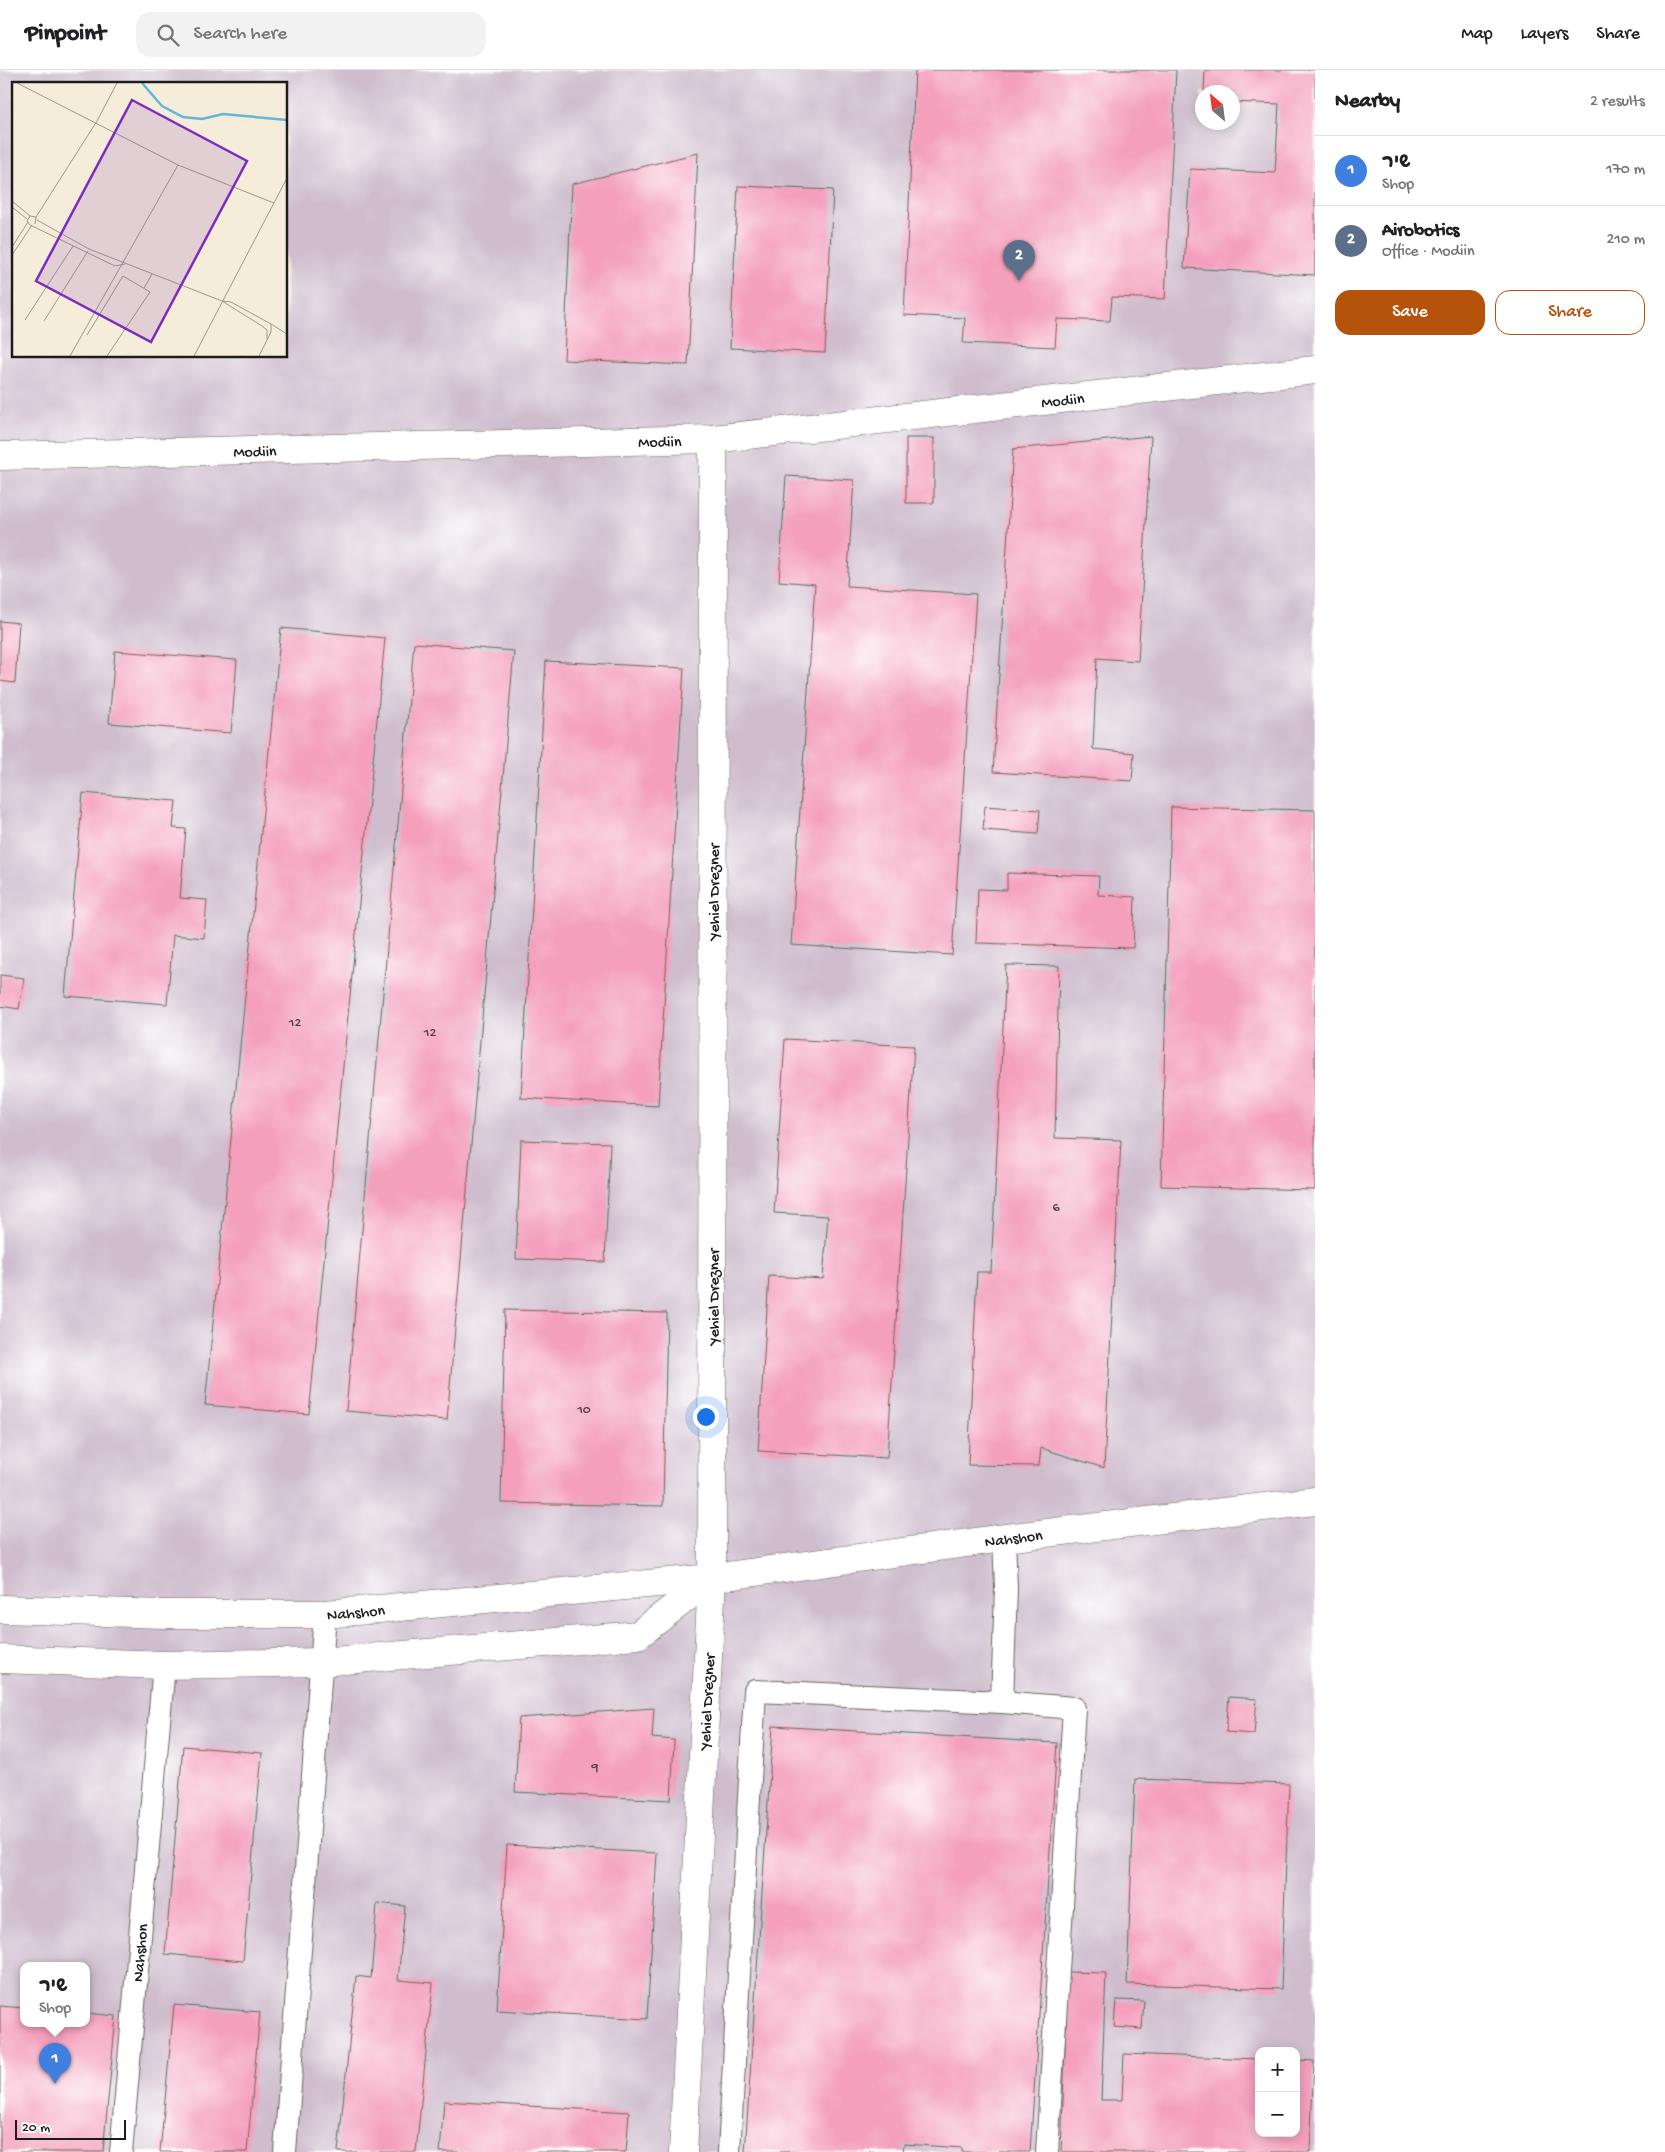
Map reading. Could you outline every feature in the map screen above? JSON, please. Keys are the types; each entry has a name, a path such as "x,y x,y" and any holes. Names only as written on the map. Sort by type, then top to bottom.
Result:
{"street":[{"name":"Modiin","path":"0,456 713,439 1315,370"},
{"name":"Yehiel Drezner","path":"683,2152 712,1578 713,439"},
{"name":"Nahshon","path":"0,1609 165,1614 325,1614 712,1578 1004,1538 1315,1501"},
{"name":"Nahshon","path":"0,1659 164,1665 321,1662 638,1635 712,1578"}],"lane":[{"path":"1002,1702 1006,1588 1004,1538"},
{"path":"285,2152 325,1614"},
{"name":"Nahshon","path":"121,2152 164,1665"},
{"path":"728,2152 755,1691 1002,1702 1074,1708 1047,2152"}],"shaded area":[{"path":"0,70 1315,70 1315,2152 0,2152"}],"building":[{"path":"915,70 1176,70 1165,299 1112,297 1110,321 1057,319 1055,347 963,343 965,318 904,315"},
{"path":"1205,70 1315,70 1315,275 1184,268 1190,169 1275,173 1279,104 1240,102 1240,85 1204,85"},
{"path":"698,153 688,365 564,360 572,184"},
{"path":"738,186 833,190 825,353 730,348"},
{"path":"1151,436 1138,661 1097,658 1093,749 1134,753 1132,781 993,772 1013,449"},
{"path":"906,438 934,438 934,503 906,503"},
{"path":"786,476 854,480 847,586 976,594 952,955 791,945 815,584 779,581"},
{"path":"0,621 19,623 15,683 0,681"},
{"path":"281,628 385,638 309,1414 205,1405"},
{"path":"414,643 514,651 447,1420 346,1411"},
{"path":"115,651 237,660 231,733 109,723"},
{"path":"546,661 684,668 658,1106 521,1098"},
{"path":"83,793 176,801 173,828 186,829 180,898 207,900 204,938 173,935 167,1004 65,996"},
{"path":"985,806 1040,810 1038,834 983,830"},
{"path":"1171,807 1315,810 1315,1190 1161,1186"},
{"path":"1007,873 1099,876 1098,895 1135,897 1133,948 976,943 978,889 1007,890"},
{"path":"1006,965 1059,966 1055,1138 1121,1140 1104,1468 1041,1448 1039,1466 968,1465 977,1272 991,1272"},
{"path":"0,975 24,978 19,1009 0,1006"},
{"path":"785,1039 914,1046 887,1458 758,1451 769,1276 823,1279 828,1216 774,1213"},
{"path":"521,1140 610,1143 605,1262 516,1259"},
{"path":"505,1310 667,1313 663,1506 501,1503"},
{"path":"1229,1697 1257,1699 1254,1734 1226,1732"},
{"path":"654,1708 652,1738 674,1740 671,1800 515,1792 519,1718"},
{"path":"773,1726 1057,1743 1030,2152 962,2152 962,2148 904,2144 903,2152 745,2152"},
{"path":"183,1746 262,1753 243,1961 165,1954"},
{"path":"1135,1779 1289,1784 1281,1989 1127,1984"},
{"path":"507,1845 657,1853 647,2019 497,2010"},
{"path":"377,1903 405,1906 398,1980 433,1983 416,2152 338,2152 356,1976 371,1978"},
{"path":"1068,1972 1106,1973 1101,2100 1122,2100 1124,2054 1255,2059 1255,2137 1300,2137 1300,2060 1314,2061 1310,2152 1061,2152"},
{"path":"1116,2000 1144,2001 1142,2029 1114,2027"},
{"path":"174,2005 260,2012 247,2152 160,2152"},
{"path":"0,2006 20,2008 20,2027 90,2027 90,2013 116,2016 103,2152 0,2152"},
{"path":"444,2101 629,2112 626,2152 440,2152"}],"place":[{"name":"Airobotics","path":"1019,281"},
{"name":"שיר","path":"55,2084"}]}
